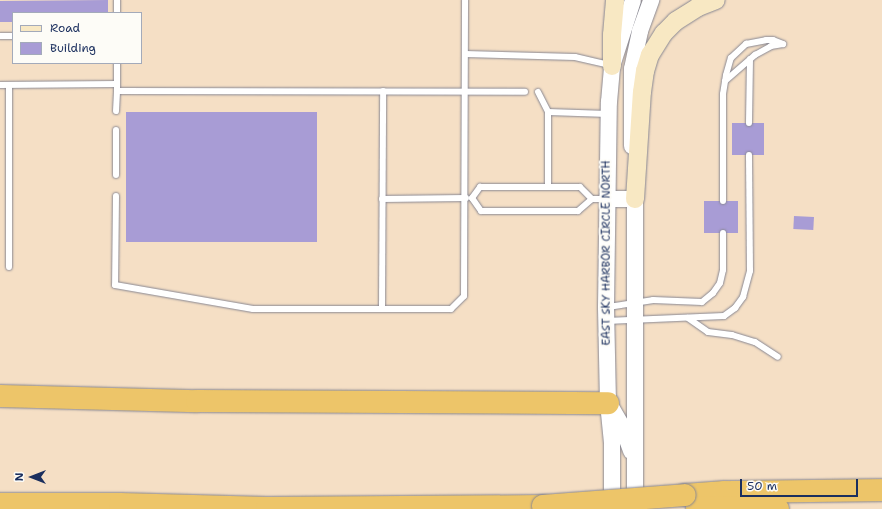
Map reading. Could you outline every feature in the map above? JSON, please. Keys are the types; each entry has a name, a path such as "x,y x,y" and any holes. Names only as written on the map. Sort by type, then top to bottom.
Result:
{"highway":[{"path":"0,396 197,402 608,403"},
{"path":"685,501 725,492 882,490"},
{"path":"0,504 120,504 267,508 543,506 685,501 778,509"}],"main road":[{"path":"612,66 612,35 615,0"},
{"path":"635,199 642,92 645,71 650,55 664,33 676,21 689,11 716,0"}],"street":[{"name":"EAST SKY HARBOR CIRCLE NORTH","path":"612,509 612,443 608,403 606,314 600,199 609,114 612,66 633,0"},
{"path":"635,509 635,199 631,125 632,69 640,31 651,0"},
{"path":"600,199 635,199"},
{"path":"608,403 622,426 635,460"}],"lane":[{"path":"117,0 117,12"},
{"path":"116,196 115,285 254,309 451,309 464,296 465,0"},
{"path":"0,36 12,36"},
{"path":"723,201 723,94 725,81 731,58 746,44 773,40 783,44 771,46 750,59 725,81"},
{"path":"465,54 576,57 612,66"},
{"path":"749,123 750,59"},
{"path":"116,111 117,64"},
{"path":"0,85 116,88 524,92"},
{"path":"9,85 9,267"},
{"path":"382,309 383,91"},
{"path":"538,92 548,112 548,187"},
{"path":"548,112 609,114"},
{"path":"116,130 116,175"},
{"path":"606,314 634,320 688,318 724,316 735,308 743,297 750,271 749,155"},
{"path":"472,198 480,187 580,187 600,199"},
{"path":"382,199 472,198"},
{"path":"472,198 481,211 578,211 600,199"},
{"path":"606,314 635,304 653,300 702,302 713,294 720,283 723,270 723,233"},
{"path":"688,318 708,332 732,335 755,342 778,357"}],"building":[{"path":"108,0 108,12 12,12 12,22 0,22 0,1"},
{"path":"126,112 317,112 317,242 126,242"},
{"path":"732,123 764,123 764,155 732,155"},
{"path":"704,201 738,201 738,233 704,233"},
{"path":"794,216 814,217 813,230 793,229"}]}
